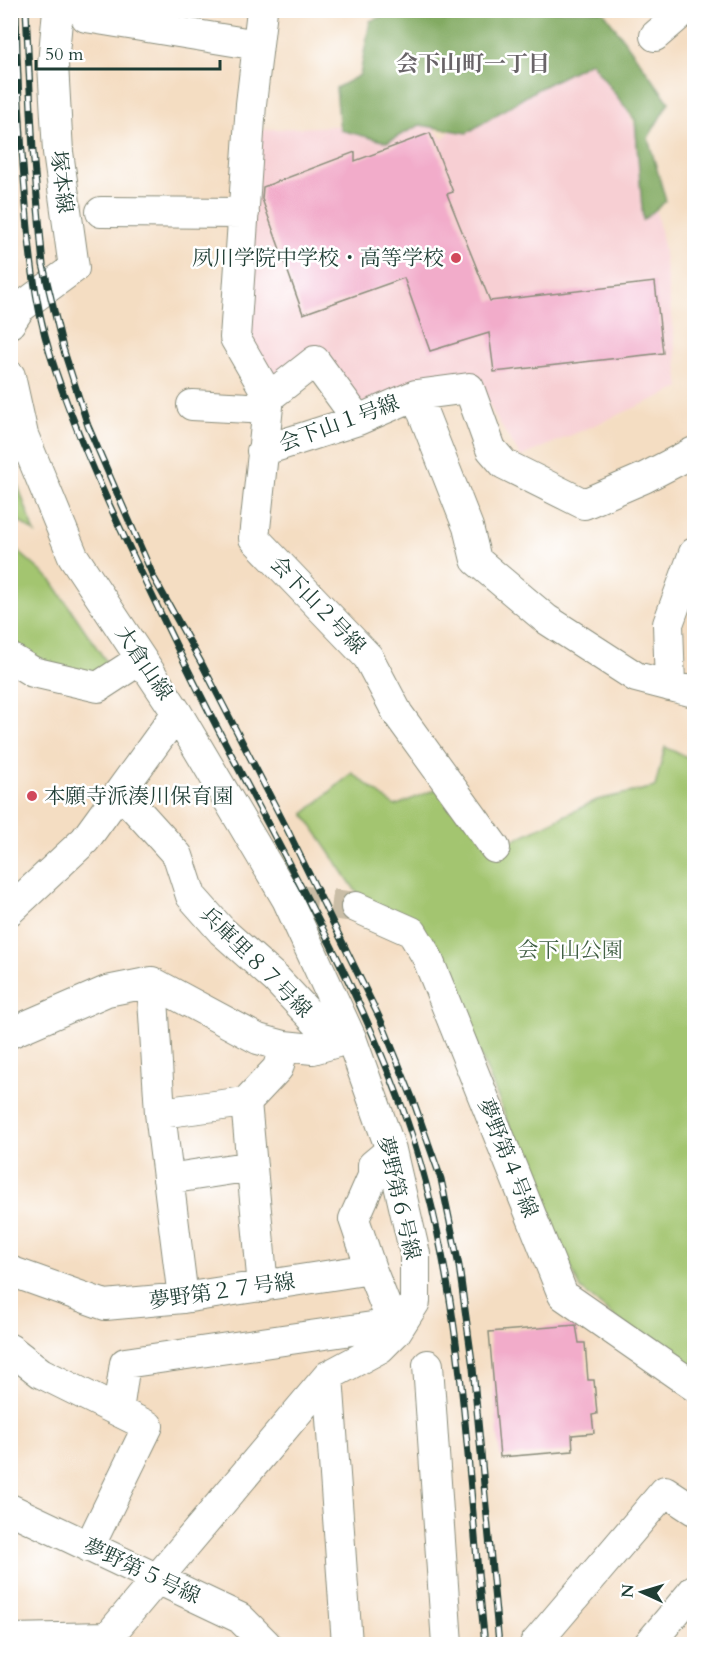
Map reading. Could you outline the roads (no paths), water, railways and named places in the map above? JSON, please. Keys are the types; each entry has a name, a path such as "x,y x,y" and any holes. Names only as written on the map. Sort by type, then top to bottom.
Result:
{"street":[{"path":"262,10 251,104 235,338 268,403"},
{"path":"72,14 258,45"},
{"name":"塚本線","path":"10,323 20,308 74,268 58,152 53,64 72,14"},
{"path":"101,212 244,213"},
{"path":"192,405 268,403 315,361 358,420"},
{"name":"大倉山線","path":"10,376 23,435 73,556 177,713 85,840 10,910"},
{"name":"会下山１号線","path":"262,451 358,420 416,395 469,388 491,449 504,464 584,504 644,478 694,452"},
{"path":"416,395 468,527 476,560 546,619 636,677 682,689 668,624 686,606 694,554"},
{"name":"会下山２号線","path":"268,403 254,538 368,657 398,714 495,848"},
{"path":"10,658 33,672 98,687 141,659"},
{"name":"夢野第６号線","path":"108,1641 158,1577 328,1376 380,1348 415,1302 415,1254 391,1150 343,1040 287,899 177,713"},
{"name":"兵庫里８７号線","path":"120,792 178,856 191,896 222,931 343,1040"},
{"name":"夢野第４号線","path":"356,907 412,932 427,957 563,1295 694,1386"},
{"path":"10,1033 107,991 152,982 258,1039 284,1046 313,1048 343,1040"},
{"path":"152,982 160,1113 183,1298"},
{"path":"160,1113 246,1102 278,1068 284,1046"},
{"path":"246,1102 263,1287"},
{"path":"118,1411 125,1363 394,1328 354,1220 373,1176 373,1165 391,1150"},
{"path":"168,1179 252,1166"},
{"name":"夢野第２７号線","path":"10,1271 105,1305 183,1298 371,1269"},
{"path":"10,1349 41,1373 148,1426 89,1546"},
{"path":"428,1365 447,1644"},
{"path":"328,1376 347,1644"},
{"path":"536,1644 665,1491 694,1510"},
{"name":"夢野第５号線","path":"10,1509 158,1577 240,1618 266,1644"},
{"path":"649,1644 694,1590"},
{"path":"10,1640 108,1641"}],"tunnel":[{"path":"287,899 356,907"}],"railway":[{"path":"16,10 20,124 30,253 44,334 58,379 96,476 167,626 321,925 362,1011 399,1099 421,1165 450,1300 459,1368 485,1644"},
{"path":"26,10 33,151 43,265 63,348 88,426 154,578 203,666 287,829 382,1023 441,1179 459,1266 473,1368 499,1644"}],"place":[{"name":"夙川学院中学校・高等学校","path":"456,258"},
{"name":"本願寺派湊川保育園","path":"32,796"}],"district":[{"name":"会下山町一丁目","path":"473,63"}],"park label":[{"name":"会下山公園","path":"570,950"}]}
